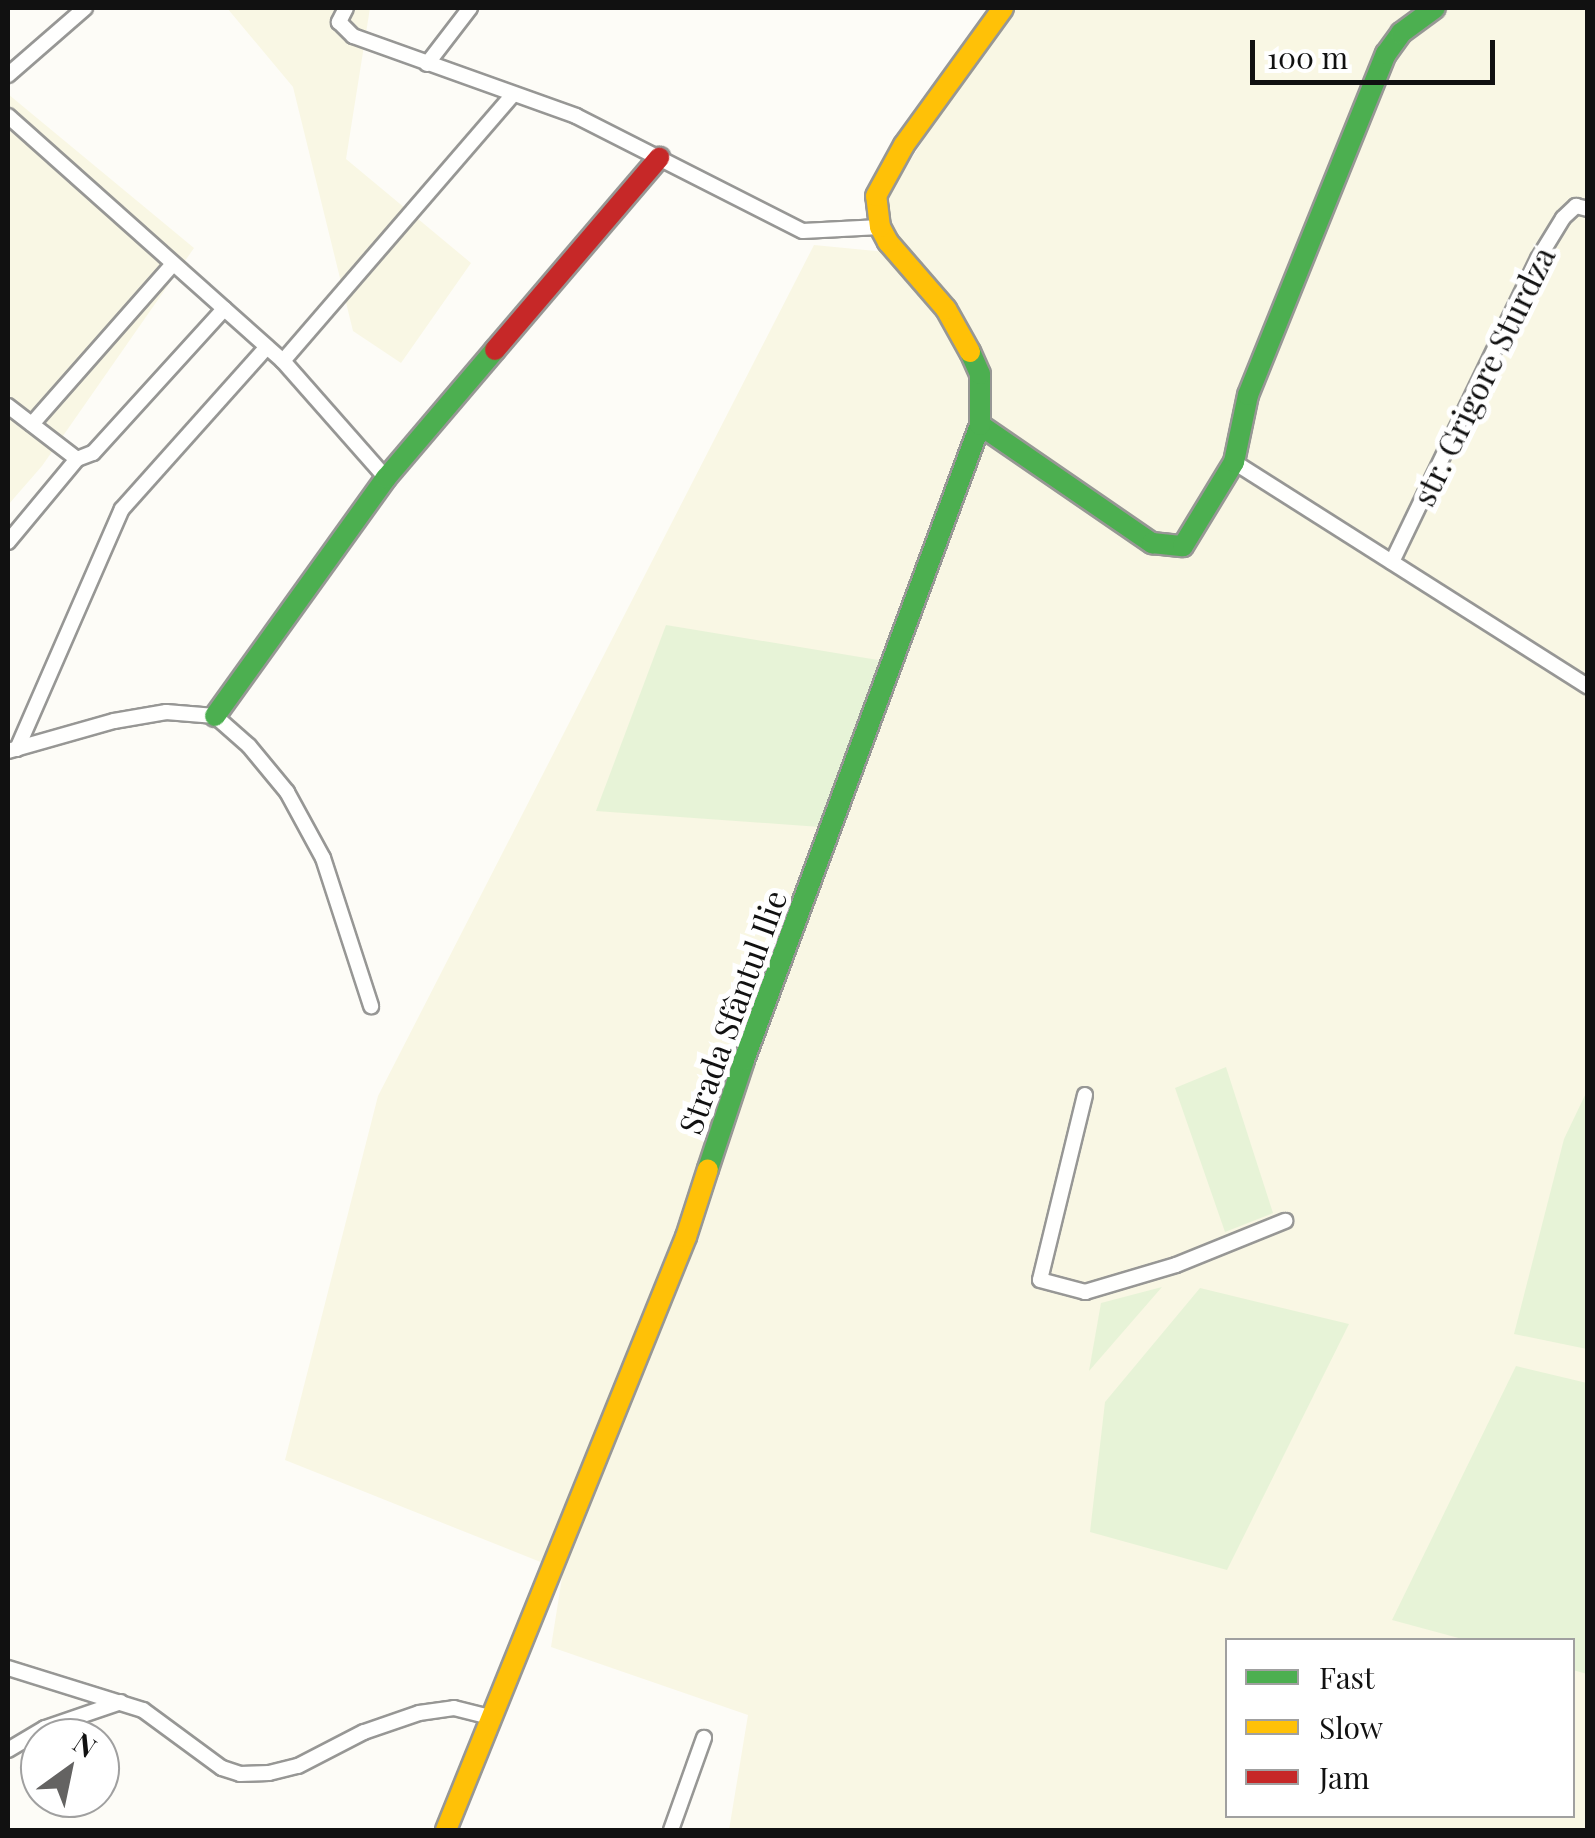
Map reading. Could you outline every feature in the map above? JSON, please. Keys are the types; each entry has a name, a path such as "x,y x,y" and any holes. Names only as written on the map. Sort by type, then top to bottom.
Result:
{"street":[{"path":"8,74 85,8"},
{"path":"346,8 340,22 346,32 512,96 576,116 803,231 880,227 876,196 882,181 1004,8"},
{"path":"427,64 470,8"},
{"path":"980,425 1163,548 1183,546 1234,462 1248,395 1386,54 1401,34 1435,8"},
{"path":"283,361 512,96"},
{"path":"8,116 283,361 386,478"},
{"path":"215,716 386,478 659,158"},
{"name":"str. Grigore Sturdza","path":"1392,562 1538,259 1563,218 1576,206 1588,210"},
{"name":"Strada Sfântul Ilie","path":"446,1830 686,1237 744,1060 980,425 980,374 965,341 880,227"},
{"path":"32,424 173,264"},
{"path":"8,542 78,459 93,453 224,309"},
{"path":"12,750 122,509 267,348"},
{"path":"8,406 78,459"},
{"path":"1234,462 1588,687"},
{"path":"12,750 114,720 166,712 215,716 250,746 287,792 323,858 371,1006"},
{"path":"1085,1094 1040,1280 1085,1292 1176,1266 1285,1221"},
{"path":"8,1668 144,1710 222,1768 254,1775 298,1766 375,1727 419,1713 454,1708 492,1717"},
{"path":"8,1750 44,1728 122,1702"},
{"path":"671,1830 704,1738"}],"shaded area":[{"path":"227,8 370,8 346,159 471,263 401,363 353,331 293,87"},
{"path":"1007,8 1587,8 1587,1830 729,1830 748,1715 551,1647 563,1571 285,1460 378,1096 814,245 886,252 893,228 886,199"},
{"path":"8,94 194,248 42,466 8,505"}],"green space":[{"path":"666,625 884,661 820,827 596,811"},
{"path":"1226,1067 1273,1213 1225,1232 1175,1088"},
{"path":"1587,1091 1587,1349 1514,1334 1564,1139"},
{"path":"1162,1287 1089,1371 1101,1303"},
{"path":"1200,1288 1349,1324 1227,1570 1090,1532 1105,1402"},
{"path":"1516,1366 1587,1383 1587,1674 1575,1671 1575,1638 1459,1638 1392,1620"}],"traffic: fast":[{"path":"980,425 1152,543 1183,546 1234,462 1248,395 1386,54 1401,33 1435,8"},
{"path":"215,716 386,478 495,350"},
{"path":"708,1169 744,1060 980,425 980,374 970,352"}],"traffic: slow":[{"path":"970,352 946,309 888,242 880,227 876,196 904,145 1003,8"},
{"path":"446,1830 686,1237 708,1169"}],"traffic: jam":[{"path":"495,350 659,158"}]}
